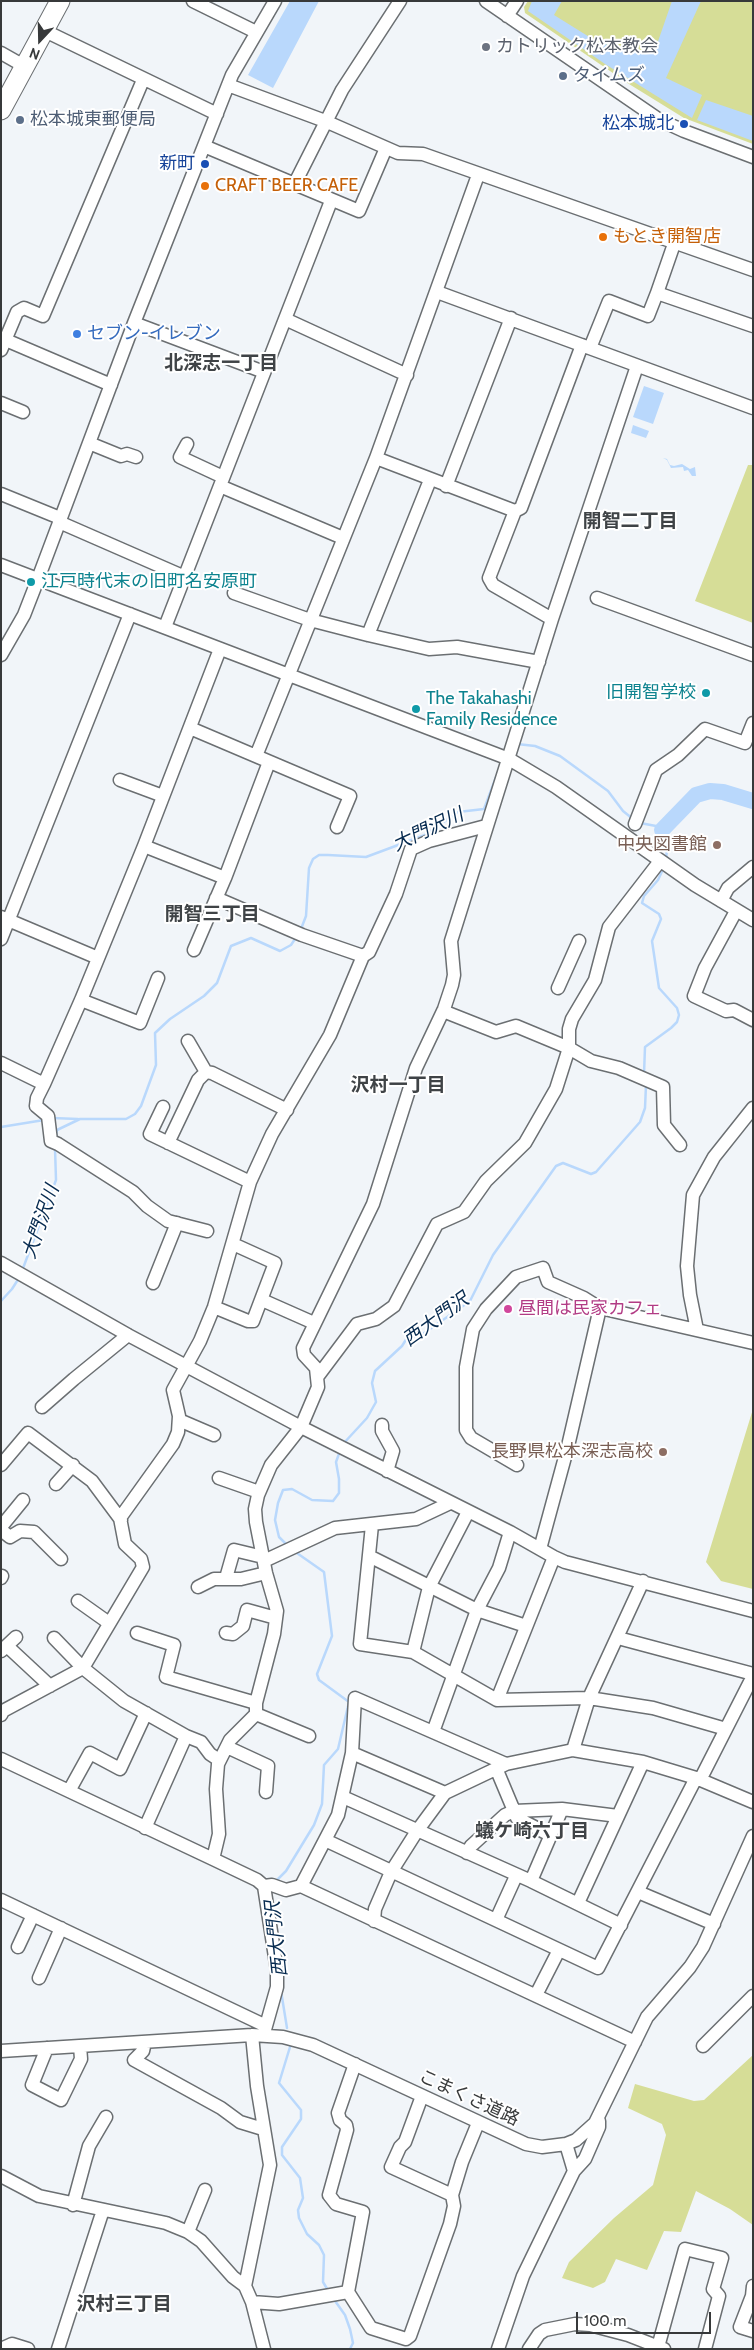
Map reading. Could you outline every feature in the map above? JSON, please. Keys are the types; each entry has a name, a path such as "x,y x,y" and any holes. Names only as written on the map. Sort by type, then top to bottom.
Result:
{"highway":[{"path":"1,110 60,1"}],"street":[{"path":"193,1 256,32"},
{"path":"1,654 24,615 134,323 228,85 275,1"},
{"path":"294,185 342,90 400,1"},
{"path":"486,1 658,118 684,132 753,157"},
{"path":"507,16 517,1"},
{"path":"43,30 216,114"},
{"path":"1,53 24,66"},
{"path":"111,385 3,343 17,312 24,308 43,316 143,80"},
{"path":"228,85 325,121 398,153 423,154 674,244 753,270"},
{"path":"204,146 359,212 386,148"},
{"path":"256,756 376,458 408,374 478,175"},
{"path":"165,627 331,201"},
{"path":"376,458 514,511 521,508 586,346 609,301 648,316 674,244"},
{"path":"437,292 753,408"},
{"path":"657,293 753,326"},
{"path":"446,486 511,318"},
{"path":"285,319 408,374"},
{"path":"134,323 264,372"},
{"path":"213,1859 219,1834 216,1789 220,1760 230,1740 256,1708 274,1634 277,1611 264,1564 255,1509 259,1492 271,1465 301,1427 318,1387 316,1368 304,1355 303,1348 373,1204 416,1068 443,1011 454,975 451,941 552,619 637,366"},
{"path":"1,403 23,412"},
{"path":"89,443 121,456 128,454 136,457"},
{"path":"187,444 180,457 222,482 343,538"},
{"path":"368,635 430,480"},
{"path":"1,494 185,577"},
{"path":"514,511 489,578 493,585 552,619"},
{"path":"1,565 288,675 509,752 663,862 736,911 753,920"},
{"path":"234,593 310,620 429,649 457,647 539,662"},
{"path":"597,598 753,655"},
{"path":"1,939 5,918 130,614"},
{"path":"207,1232 168,1221 147,1206 133,1192 51,1141 48,1116 36,1106 37,1098 81,1000 144,846 220,649"},
{"path":"636,822 656,770 678,755 705,729 745,743 753,723"},
{"path":"190,728 350,796 337,827"},
{"path":"194,950 225,878 269,762"},
{"path":"120,780 163,796"},
{"path":"1,1715 4,1711 83,1668 142,1567 141,1559 125,1544 120,1518 173,1444 179,1420 172,1390 200,1341 214,1306 250,1182 272,1134 330,1035 363,956 369,952 396,894 411,849 429,841 486,826"},
{"path":"144,846 225,878"},
{"path":"318,1376 357,1324 376,1318 394,1306 437,1224 464,1212 486,1181 525,1143 556,1089 569,1048 569,1029 572,1019 595,980 609,927 663,862"},
{"path":"721,901 728,888 753,867"},
{"path":"216,898 298,934 363,956"},
{"path":"736,911 705,968 694,996 726,1012 734,1010 753,1020"},
{"path":"5,918 98,958"},
{"path":"558,988 579,941"},
{"path":"81,1000 140,1023 158,978"},
{"path":"443,1011 496,1032 516,1026 569,1048 591,1061 619,1068 663,1087 664,1125 680,1145"},
{"path":"188,1041 206,1072"},
{"path":"1,1063 44,1084"},
{"path":"206,1072 212,1073 287,1110"},
{"path":"168,1143 198,1080 206,1072"},
{"path":"163,1107 150,1134 250,1182"},
{"path":"697,1330 690,1295 687,1266 693,1195 714,1157 753,1108"},
{"path":"153,1283 177,1224"},
{"path":"214,1306 248,1321 253,1321 275,1262 233,1244"},
{"path":"1,1263 128,1335 301,1427 510,1532 554,1557 565,1562 753,1610"},
{"path":"517,1466 471,1438 466,1430 466,1367 473,1329 486,1309 516,1277 543,1268 548,1282 584,1298 600,1308 753,1343"},
{"path":"262,1300 314,1323"},
{"path":"540,1549 568,1446 600,1308"},
{"path":"42,1407 128,1335"},
{"path":"179,1420 214,1435"},
{"path":"382,1425 382,1431 393,1451 387,1471"},
{"path":"1,1465 28,1433 92,1481 121,1520"},
{"path":"56,1484 73,1465"},
{"path":"219,1478 259,1492"},
{"path":"23,1500 1,1528 10,1537 20,1530 34,1532 61,1559"},
{"path":"198,1587 214,1579 241,1579 290,1547 335,1528 372,1525 416,1518 450,1503"},
{"path":"413,1652 429,1586 468,1512"},
{"path":"372,1525 360,1644 413,1652 497,1700 589,1698 653,1708 726,1729"},
{"path":"433,1732 477,1610 499,1568 510,1532"},
{"path":"226,1578 234,1550 264,1564"},
{"path":"369,1556 477,1610 526,1626"},
{"path":"497,1700 554,1557"},
{"path":"573,1750 589,1698 643,1582"},
{"path":"78,1601 109,1623"},
{"path":"226,1633 233,1634 242,1626 247,1610 276,1618"},
{"path":"137,1633 174,1645 166,1677 256,1708 309,1736"},
{"path":"54,1638 83,1668 124,1701 186,1736 201,1742 210,1754 220,1760"},
{"path":"325,1840 598,1968 753,1675 618,1638"},
{"path":"8,1645 50,1686"},
{"path":"301,1886 338,1815 352,1753 355,1698 433,1732 501,1766 517,1818 550,1835"},
{"path":"69,1791 90,1753 120,1769 146,1713"},
{"path":"145,1828 186,1736"},
{"path":"226,1747 268,1766 266,1792"},
{"path":"374,1921 375,1908 391,1872 417,1830 445,1793 501,1766 573,1750 643,1762 698,1779 753,1802"},
{"path":"352,1753 445,1793"},
{"path":"1,1759 213,1859 264,1886 272,1885 286,1890 301,1886 635,2042"},
{"path":"578,1903 643,1762"},
{"path":"343,1797 516,1876 531,1881 621,1925"},
{"path":"467,1853 471,1846 491,1828 514,1811 562,1808 618,1816"},
{"path":"531,1881 562,1808"},
{"name":"こまくさ道路","path":"1,2051 145,2042 261,2032 297,2039 355,2064 478,2123 534,2146 566,2144 576,2140 590,2129 599,2116 647,2016 690,1967 703,1947 750,1852 753,1836"},
{"path":"496,1920 516,1876"},
{"path":"245,2286 270,2165 263,2128 261,2032 277,1987 277,1970 264,1886"},
{"path":"638,1892 714,1924"},
{"path":"1,1900 61,1928 261,2032"},
{"path":"18,1947 33,1915"},
{"path":"40,1978 61,1928"},
{"path":"536,1995 559,1950"},
{"path":"703,2046 753,1996"},
{"path":"145,2042 143,2051 134,2060 221,2108 240,2122 263,2128"},
{"path":"47,2048 32,2085 61,2100 81,2059 80,2046"},
{"path":"355,2064 338,2113 340,2120 346,2125 346,2130 329,2195 336,2204 363,2212 348,2292 371,2328 406,2339 410,2336 450,2224 454,2206 452,2195 462,2162 478,2123"},
{"path":"422,2096 405,2142 400,2147 391,2167 452,2195"},
{"path":"498,2349 520,2283 574,2171 588,2153 599,2127 599,2116"},
{"path":"73,2205 90,2146 106,2117"},
{"path":"566,2144 574,2171"},
{"path":"1,2176 39,2196 166,2224 188,2232 201,2241 233,2277 245,2286 252,2302 264,2349"},
{"path":"188,2232 205,2190"},
{"path":"58,2349 103,2210"},
{"path":"529,2349 539,2334 546,2330 575,2324 590,2325 628,2335 661,2348 685,2249 722,2258 713,2289 719,2296 705,2349"},
{"path":"753,2286 752,2296 740,2327 753,2331"},
{"path":"252,2302 279,2304 348,2292"},
{"path":"1,2349 12,2344 28,2349"}],"green space":[{"path":"528,1 753,1 753,144 684,118 629,84 525,13 524,7"},
{"path":"748,465 753,465 753,623 695,601"},
{"path":"753,1409 753,1589 721,1581 706,1562"},
{"path":"753,2055 753,2225 730,2209 696,2191 681,2232 664,2231 647,2270 616,2259 605,2282 593,2288 562,2278 569,2262 614,2218 653,2185 666,2135 662,2124 628,2108 635,2084 694,2101 704,2100"}],"water":[{"path":"290,1 319,1 273,88 248,75"},
{"path":"532,1 562,1 554,15 599,43 654,53 672,1 701,1 666,78 702,95 692,118 605,64 528,11"},
{"path":"706,100 753,116 753,141 697,120"},
{"path":"644,386 664,393 653,424 633,417"},
{"path":"633,425 649,431 646,438 631,433"},
{"path":"663,458 667,459 670,465 682,464 690,469 695,467 696,476 692,476 688,470 684,471 683,467 671,468 667,460"}],"waterway":[{"name":"大門沢川","path":"517,744 535,746 560,756 608,791 623,811 633,819"},
{"name":"大門沢川","path":"301,929 306,916 309,868 313,859 319,855 366,857 425,835 458,812 484,809 496,777"},
{"name":"大門沢川","path":"662,830 696,795 710,791 723,792 753,801"},
{"name":"大門沢川","path":"640,823 656,826 662,830 668,840 666,859"},
{"name":"西大門沢","path":"644,1074 645,1047 671,1028 677,1022 679,1015 677,1008 659,988 652,941 661,919 659,914 642,903 644,896 658,880 664,867"},
{"name":"大門沢川","path":"56,1135 57,1130 80,1119 126,1119 135,1114 141,1106 156,1065 155,1033 170,1019 204,996 217,983 231,946 251,938 280,951 291,945 297,936"},
{"name":"西大門沢","path":"343,1444 367,1418 376,1402 372,1383 375,1371 402,1346 407,1338 420,1336 470,1301 493,1255 556,1166 563,1163 591,1174 596,1172 640,1122 645,1108 646,1085"},
{"path":"52,1118 78,1119"},
{"path":"1,1127 44,1120"},
{"name":"大門沢川","path":"22,1271 56,1180 55,1148"},
{"name":"大門沢川","path":"1,1301 19,1278"},
{"name":"西大門沢","path":"288,1546 279,1537 275,1520 283,1490 292,1489 312,1500 333,1501 339,1493 336,1462 340,1451"},
{"name":"西大門沢","path":"275,1882 286,1871 314,1825 322,1804 324,1765 338,1749 349,1702 319,1680 317,1674 332,1636 324,1572 294,1551"},
{"name":"西大門沢","path":"281,1991 287,2028"},
{"name":"西大門沢","path":"290,2047 279,2083 301,2110 301,2119 282,2147 282,2155 300,2178 303,2198 298,2210 299,2218 307,2234 319,2245 324,2255 323,2282 329,2292"},
{"name":"西大門沢","path":"333,2298 345,2315 350,2329 353,2343 350,2349"}],"place":[{"name":"カトリック松本教会","path":"486,47"},
{"name":"タイムズ","path":"563,76"},
{"name":"松本城東郵便局","path":"20,120"},
{"name":"松本城北","path":"684,124"},
{"name":"新町","path":"205,164"},
{"name":"CRAFT BEER CAFE","path":"205,186"},
{"name":"もとき開智店","path":"603,237"},
{"name":"セブン-イレブン","path":"77,334"},
{"name":"江戸時代末の旧町名安原町","path":"31,582"},
{"name":"旧開智学校","path":"706,693"},
{"name":"The Takahashi Family Residence","path":"416,709"},
{"name":"中央図書館","path":"717,845"},
{"name":"昼間は民家カフェ","path":"508,1309"},
{"name":"長野県松本深志高校","path":"663,1452"}],"district":[{"name":"北深志一丁目","path":"221,363"},
{"name":"開智二丁目","path":"630,521"},
{"name":"開智三丁目","path":"212,914"},
{"name":"沢村一丁目","path":"398,1085"},
{"name":"蟻ケ崎六丁目","path":"532,1831"},
{"name":"沢村三丁目","path":"124,2304"}]}
